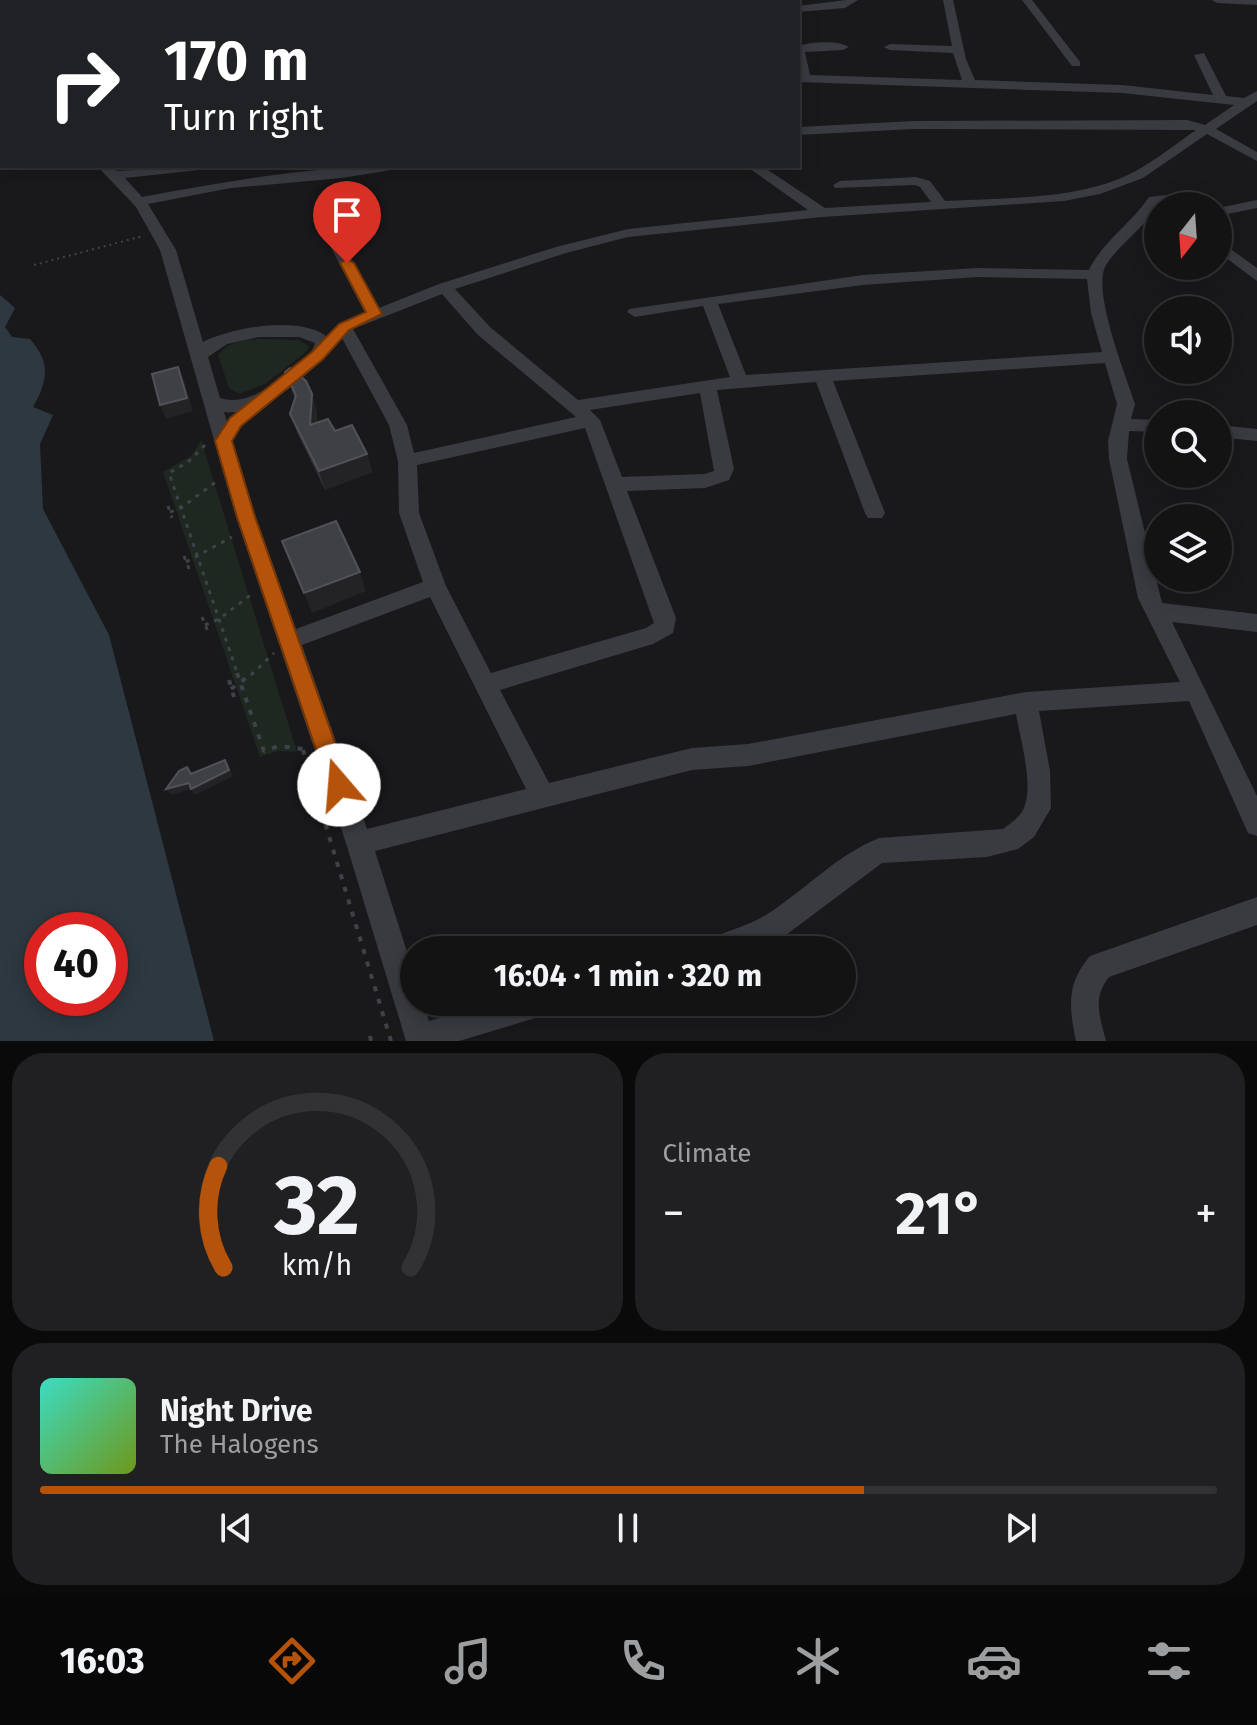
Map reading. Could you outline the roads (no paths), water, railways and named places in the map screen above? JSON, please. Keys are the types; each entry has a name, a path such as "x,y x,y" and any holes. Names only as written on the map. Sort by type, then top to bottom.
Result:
{"street":[{"path":"800,9 845,5 853,0"},
{"path":"948,0 958,50 970,84"},
{"path":"1027,0 1076,64"},
{"path":"1217,0 1257,2"},
{"path":"800,50 843,47"},
{"path":"890,47 958,50"},
{"path":"1200,55 1221,99"},
{"path":"801,78 1122,89 1251,99"},
{"path":"190,322 208,331 235,334 308,332 344,327 445,287 561,250 628,233 822,213 1064,197 1095,191 1138,175 1251,99"},
{"path":"800,131 992,124 1187,124 1207,129 1257,157"},
{"path":"109,171 163,168"},
{"path":"142,201 231,184 381,168"},
{"path":"756,168 822,213"},
{"path":"109,171 142,201 161,231 212,402 216,440 290,640 421,1039 496,1016"},
{"path":"1138,175 1156,192"},
{"path":"840,185 916,181 925,184 941,205"},
{"path":"1232,209 1257,204"},
{"path":"1144,215 1100,262 1094,275 1099,313 1126,404 1117,441 1118,459 1143,578 1257,824"},
{"path":"333,238 374,314"},
{"path":"1232,255 1257,276"},
{"path":"635,312 817,284 935,272 1018,269 1094,275"},
{"path":"445,287 484,331 584,413 616,484 665,627 653,635 486,684"},
{"path":"709,300 740,381"},
{"path":"216,440 322,351 344,327"},
{"path":"344,327 398,425 407,461 409,513 435,586 544,798"},
{"path":"308,332 321,337 322,351"},
{"path":"199,356 215,340 235,334"},
{"path":"407,461 584,413 740,381 1112,357"},
{"path":"822,375 875,513"},
{"path":"616,484 705,481 722,475 724,469 707,386"},
{"path":"212,402 230,407 262,399"},
{"path":"1122,425 1144,426"},
{"path":"1232,432 1257,435"},
{"path":"290,640 435,586"},
{"path":"1156,611 1257,623"},
{"path":"359,843 692,759 748,755 1063,697 1196,691"},
{"path":"749,936 776,925 857,863 879,851 987,845 1009,840 1025,828 1038,808 1038,771 1026,702"},
{"path":"1091,1041 1083,999 1084,983 1100,966 1257,911"}]}
